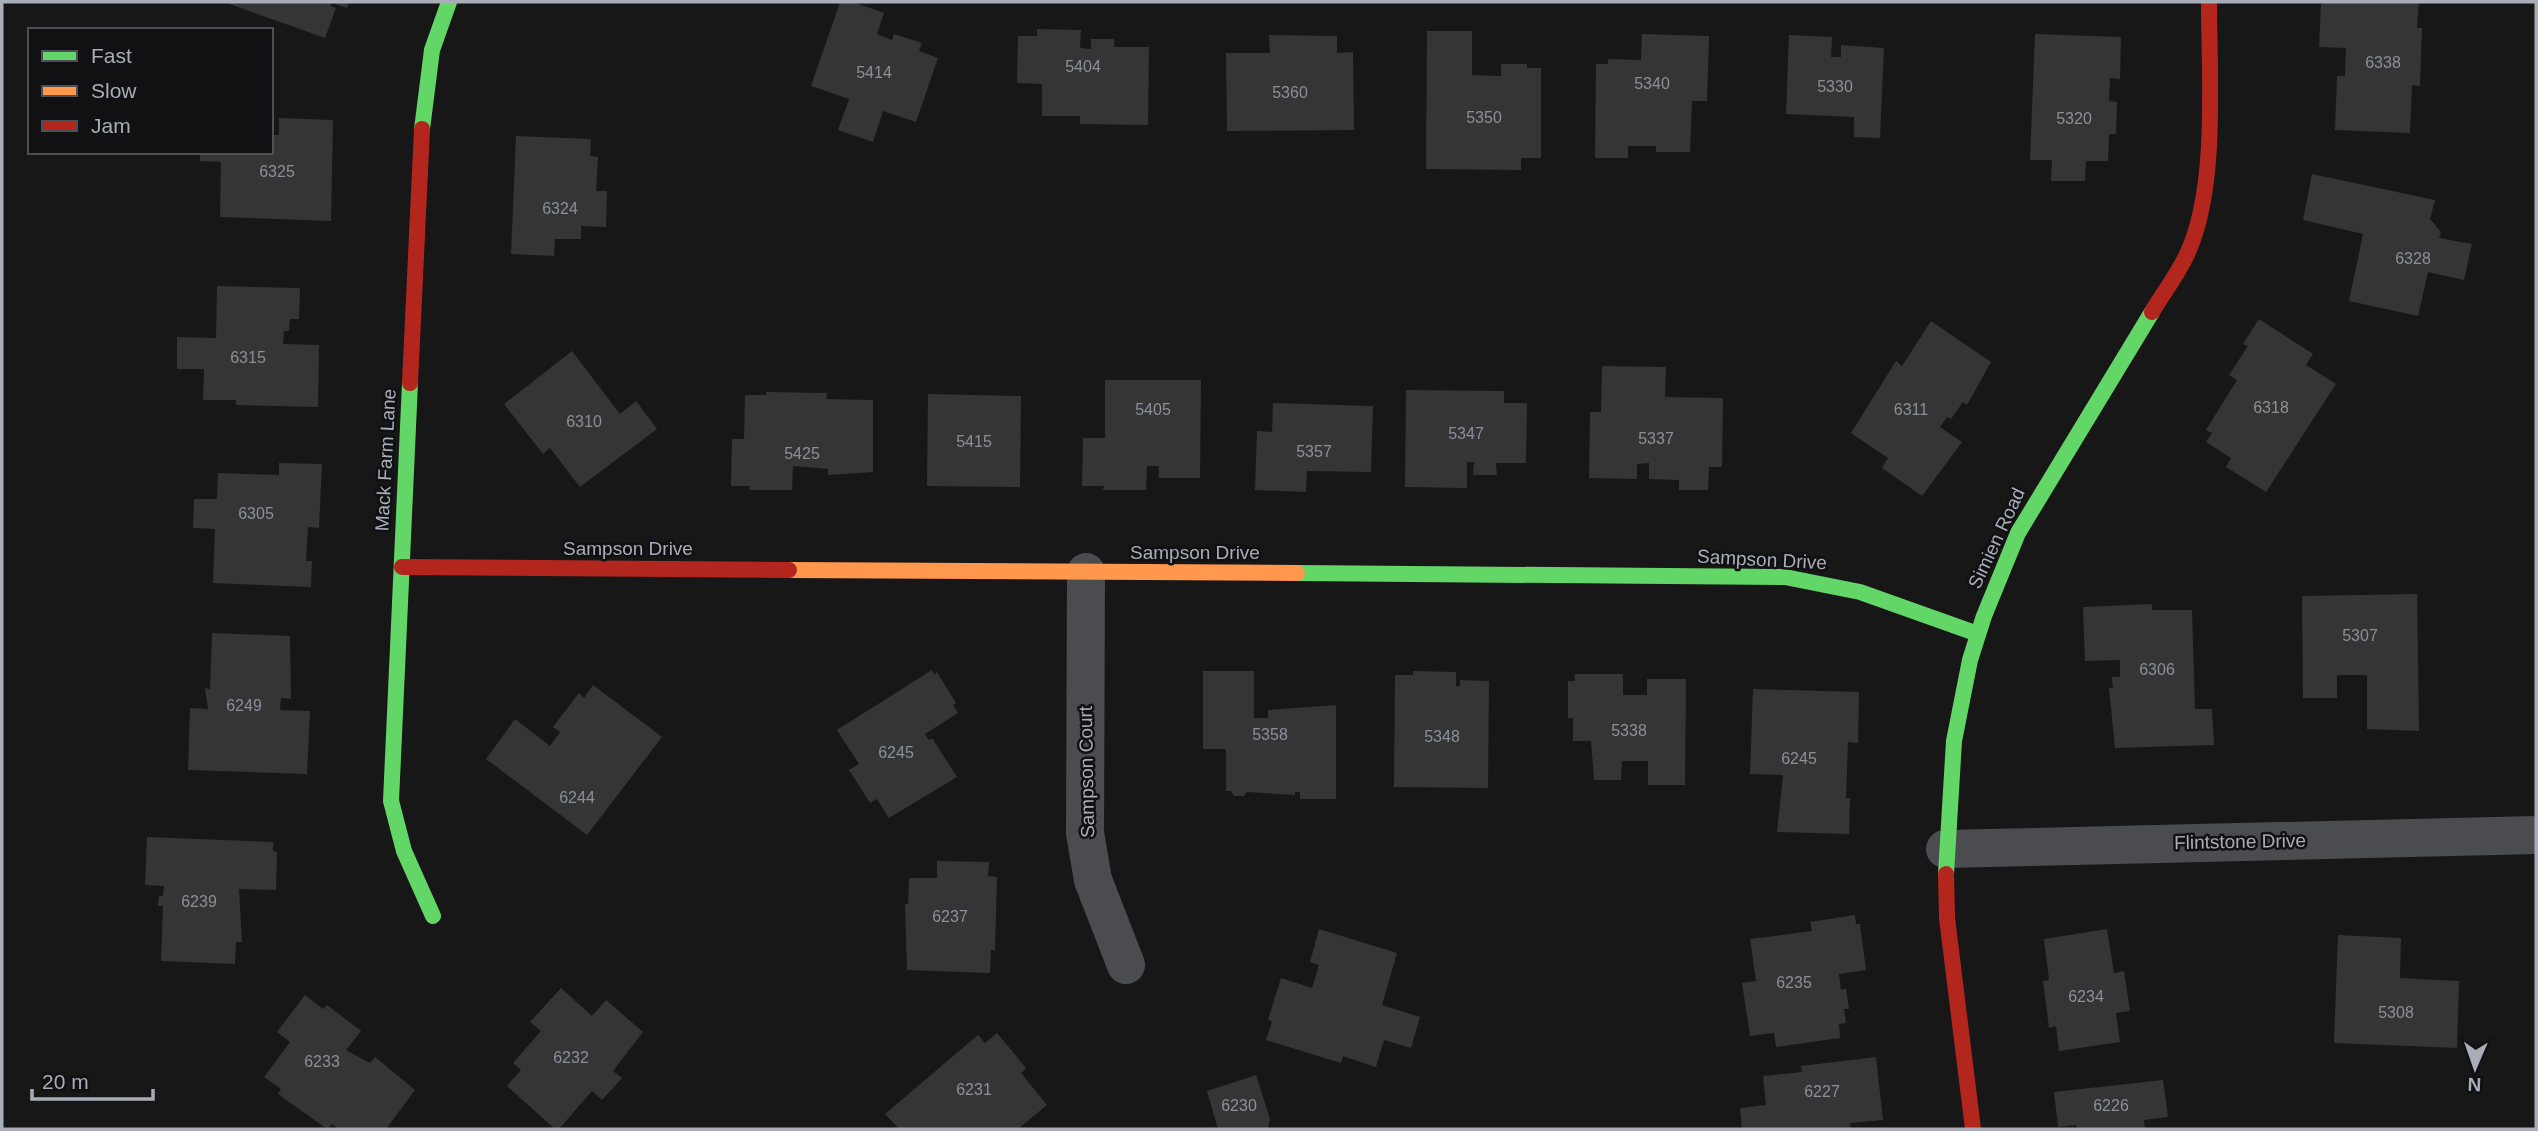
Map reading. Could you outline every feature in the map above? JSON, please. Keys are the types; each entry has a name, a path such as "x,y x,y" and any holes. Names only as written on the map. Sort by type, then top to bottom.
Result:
{"street":[{"name":"Mack Farm Lane","path":"433,916 404,851 391,801 426,74 435,32 449,2"},
{"name":"Simien Road","path":"1973,1129 1947,918 1945,849 1954,741 1978,634 2002,569 2034,504 2169,288 2188,252 2203,205 2207,170 2209,2"},
{"name":"Sampson Drive","path":"402,567 1785,577 1825,581 1867,591 1978,634"},
{"name":"Sampson Court","path":"1086,572 1085,833 1093,880 1125,965"},
{"name":"Flintstone Drive","path":"1945,849 2536,835"}],"building":[{"path":"224,2 349,2 347,8 332,3 330,6 336,8 325,38"},
{"path":"840,2 853,2 884,13 877,34 892,40 894,34 922,43 919,51 938,58 916,122 883,111 873,142 838,130 849,99 811,86"},
{"path":"2419,2 2417,28 2422,28 2420,86 2412,85 2410,133 2335,130 2337,76 2345,76 2346,48 2319,47 2321,4"},
{"path":"1037,29 1081,30 1080,48 1091,49 1091,39 1114,39 1114,47 1149,47 1148,125 1080,124 1080,116 1042,116 1042,84 1017,83 1018,36 1037,36"},
{"path":"1427,31 1472,31 1472,75 1501,76 1501,64 1527,64 1527,68 1541,68 1541,158 1521,158 1521,170 1426,169"},
{"path":"1642,34 1709,36 1707,101 1692,101 1690,152 1656,152 1656,146 1628,146 1628,158 1595,158 1596,64 1608,64 1608,59 1641,60"},
{"path":"2035,34 2121,37 2120,79 2110,78 2109,101 2117,102 2116,134 2109,134 2108,161 2086,161 2085,181 2051,181 2052,160 2030,160"},
{"path":"1269,35 1337,36 1337,53 1353,52 1354,130 1227,131 1226,53 1270,53"},
{"path":"1789,35 1832,37 1831,57 1841,57 1841,45 1884,48 1880,138 1854,137 1854,117 1786,114"},
{"path":"279,118 333,120 331,221 220,217 221,162 200,161 200,154 273,154 273,135 279,135"},
{"path":"516,136 591,139 590,156 598,157 596,191 607,191 606,227 581,226 581,239 555,239 554,256 511,254"},
{"path":"2312,174 2435,200 2430,219 2441,232 2439,238 2472,244 2464,280 2428,272 2418,316 2349,301 2363,234 2303,220"},
{"path":"217,286 300,288 299,319 290,319 289,331 284,331 283,344 319,345 318,407 236,405 236,400 203,400 204,369 177,369 177,337 216,338"},
{"path":"2259,319 2313,354 2306,365 2336,384 2266,492 2226,467 2231,458 2206,442 2212,433 2206,430 2237,380 2229,375 2248,346 2243,344"},
{"path":"1931,321 1991,362 1967,405 1963,402 1951,419 1947,417 1940,427 1962,442 1922,496 1882,468 1888,458 1851,433 1896,361 1902,366"},
{"path":"572,351 620,414 636,401 657,429 580,487 550,448 543,454 504,404"},
{"path":"1602,366 1666,367 1665,397 1723,398 1722,467 1709,467 1708,490 1679,490 1679,480 1649,479 1649,463 1637,464 1637,479 1589,478 1590,412 1601,412"},
{"path":"1105,380 1201,380 1200,478 1159,478 1159,466 1147,466 1146,490 1103,490 1104,486 1082,486 1083,438 1105,438"},
{"path":"1406,390 1504,391 1504,403 1527,403 1526,463 1496,463 1497,475 1473,475 1474,462 1467,462 1467,488 1405,487"},
{"path":"766,392 827,393 826,399 873,400 873,472 828,475 828,469 793,466 792,490 749,490 750,486 731,486 732,439 744,439 745,395 766,395"},
{"path":"928,394 1021,396 1020,487 927,486"},
{"path":"1273,403 1373,406 1371,472 1307,471 1306,492 1255,490 1257,431 1272,432"},
{"path":"279,463 322,464 319,528 308,527 306,561 312,561 311,587 213,583 215,529 193,528 194,499 217,499 218,473 279,475"},
{"path":"2417,594 2419,731 2367,729 2367,675 2337,675 2337,698 2303,698 2302,596"},
{"path":"2152,604 2152,610 2192,610 2195,709 2212,709 2214,745 2115,748 2109,688 2113,688 2112,677 2120,677 2120,660 2085,661 2083,607"},
{"path":"212,633 290,636 291,699 281,698 280,710 310,711 307,774 188,770 190,708 208,709 205,688 210,689"},
{"path":"932,670 934,675 937,672 956,703 953,705 958,713 925,734 929,740 932,738 957,777 889,818 877,799 870,803 849,770 859,764 837,730"},
{"path":"1203,671 1254,671 1254,718 1268,718 1268,710 1336,705 1336,799 1300,799 1300,792 1295,792 1295,795 1247,792 1244,796 1234,796 1231,791 1226,791 1226,749 1203,749"},
{"path":"1413,671 1456,672 1456,686 1460,686 1460,680 1489,681 1488,788 1394,787 1395,675 1413,675"},
{"path":"1575,674 1623,674 1623,695 1647,695 1647,679 1686,679 1685,785 1648,785 1648,761 1622,761 1621,780 1594,780 1591,741 1573,741 1573,718 1568,718 1568,681 1575,681"},
{"path":"593,685 662,737 587,835 486,759 515,719 550,746 560,732 553,727 579,693 584,698"},
{"path":"1753,689 1859,692 1858,743 1848,742 1846,798 1850,798 1849,834 1777,832 1783,775 1750,774"},
{"path":"147,837 273,842 273,851 277,852 276,890 239,889 242,942 236,942 235,964 161,961 163,906 158,906 164,886 145,885"},
{"path":"937,861 989,862 988,876 997,877 995,950 991,950 990,973 907,970 905,904 908,904 909,878 937,878"},
{"path":"1855,915 1856,924 1860,924 1866,970 1839,974 1841,990 1846,988 1849,1009 1844,1009 1846,1023 1839,1024 1840,1038 1776,1047 1774,1033 1750,1036 1742,983 1756,981 1750,939 1812,931 1810,922"},
{"path":"1319,929 1397,953 1382,1005 1420,1017 1411,1048 1384,1040 1376,1067 1343,1056 1341,1063 1266,1040 1272,1021 1268,1020 1281,978 1312,988 1319,965 1310,962"},
{"path":"2107,929 2114,973 2124,971 2130,1011 2116,1013 2120,1042 2059,1051 2056,1026 2049,1028 2043,981 2049,980 2044,939"},
{"path":"2338,935 2401,938 2400,978 2459,981 2457,1048 2334,1043"},
{"path":"561,988 592,1016 606,1000 643,1032 613,1071 622,1078 602,1100 592,1091 559,1129 555,1129 507,1086 521,1070 513,1063 541,1031 530,1022"},
{"path":"305,995 323,1009 327,1005 361,1031 346,1050 370,1063 375,1057 415,1090 386,1129 339,1129 332,1124 327,1129 278,1094 281,1089 264,1077 290,1042 277,1032"},
{"path":"997,1033 1026,1068 1021,1073 1047,1105 1018,1129 899,1129 885,1114 978,1035 985,1043"},
{"path":"1876,1057 1883,1120 1850,1123 1851,1129 1742,1129 1740,1108 1766,1105 1763,1076 1802,1072 1801,1066"},
{"path":"1256,1075 1270,1119 1268,1129 1218,1129 1207,1091"},
{"path":"2163,1080 2168,1117 2144,1120 2145,1129 2077,1129 2076,1125 2058,1127 2054,1092"}],"traffic: fast":[{"path":"422,129 432,50 449,2"},
{"path":"1946,874 1954,741 1970,660 1984,616 2018,533 2152,312"},
{"path":"410,383 391,801 404,851 433,916"},
{"path":"1297,573 1785,577 1860,592 1978,634"}],"traffic: slow":[{"path":"789,570 1297,573"}],"traffic: jam":[{"path":"2152,312 2188,252 2198,225 2204,195 2210,130 2209,2"},
{"path":"410,383 422,129"},
{"path":"402,567 789,570"},
{"path":"1946,874 1947,918 1973,1129"}]}
